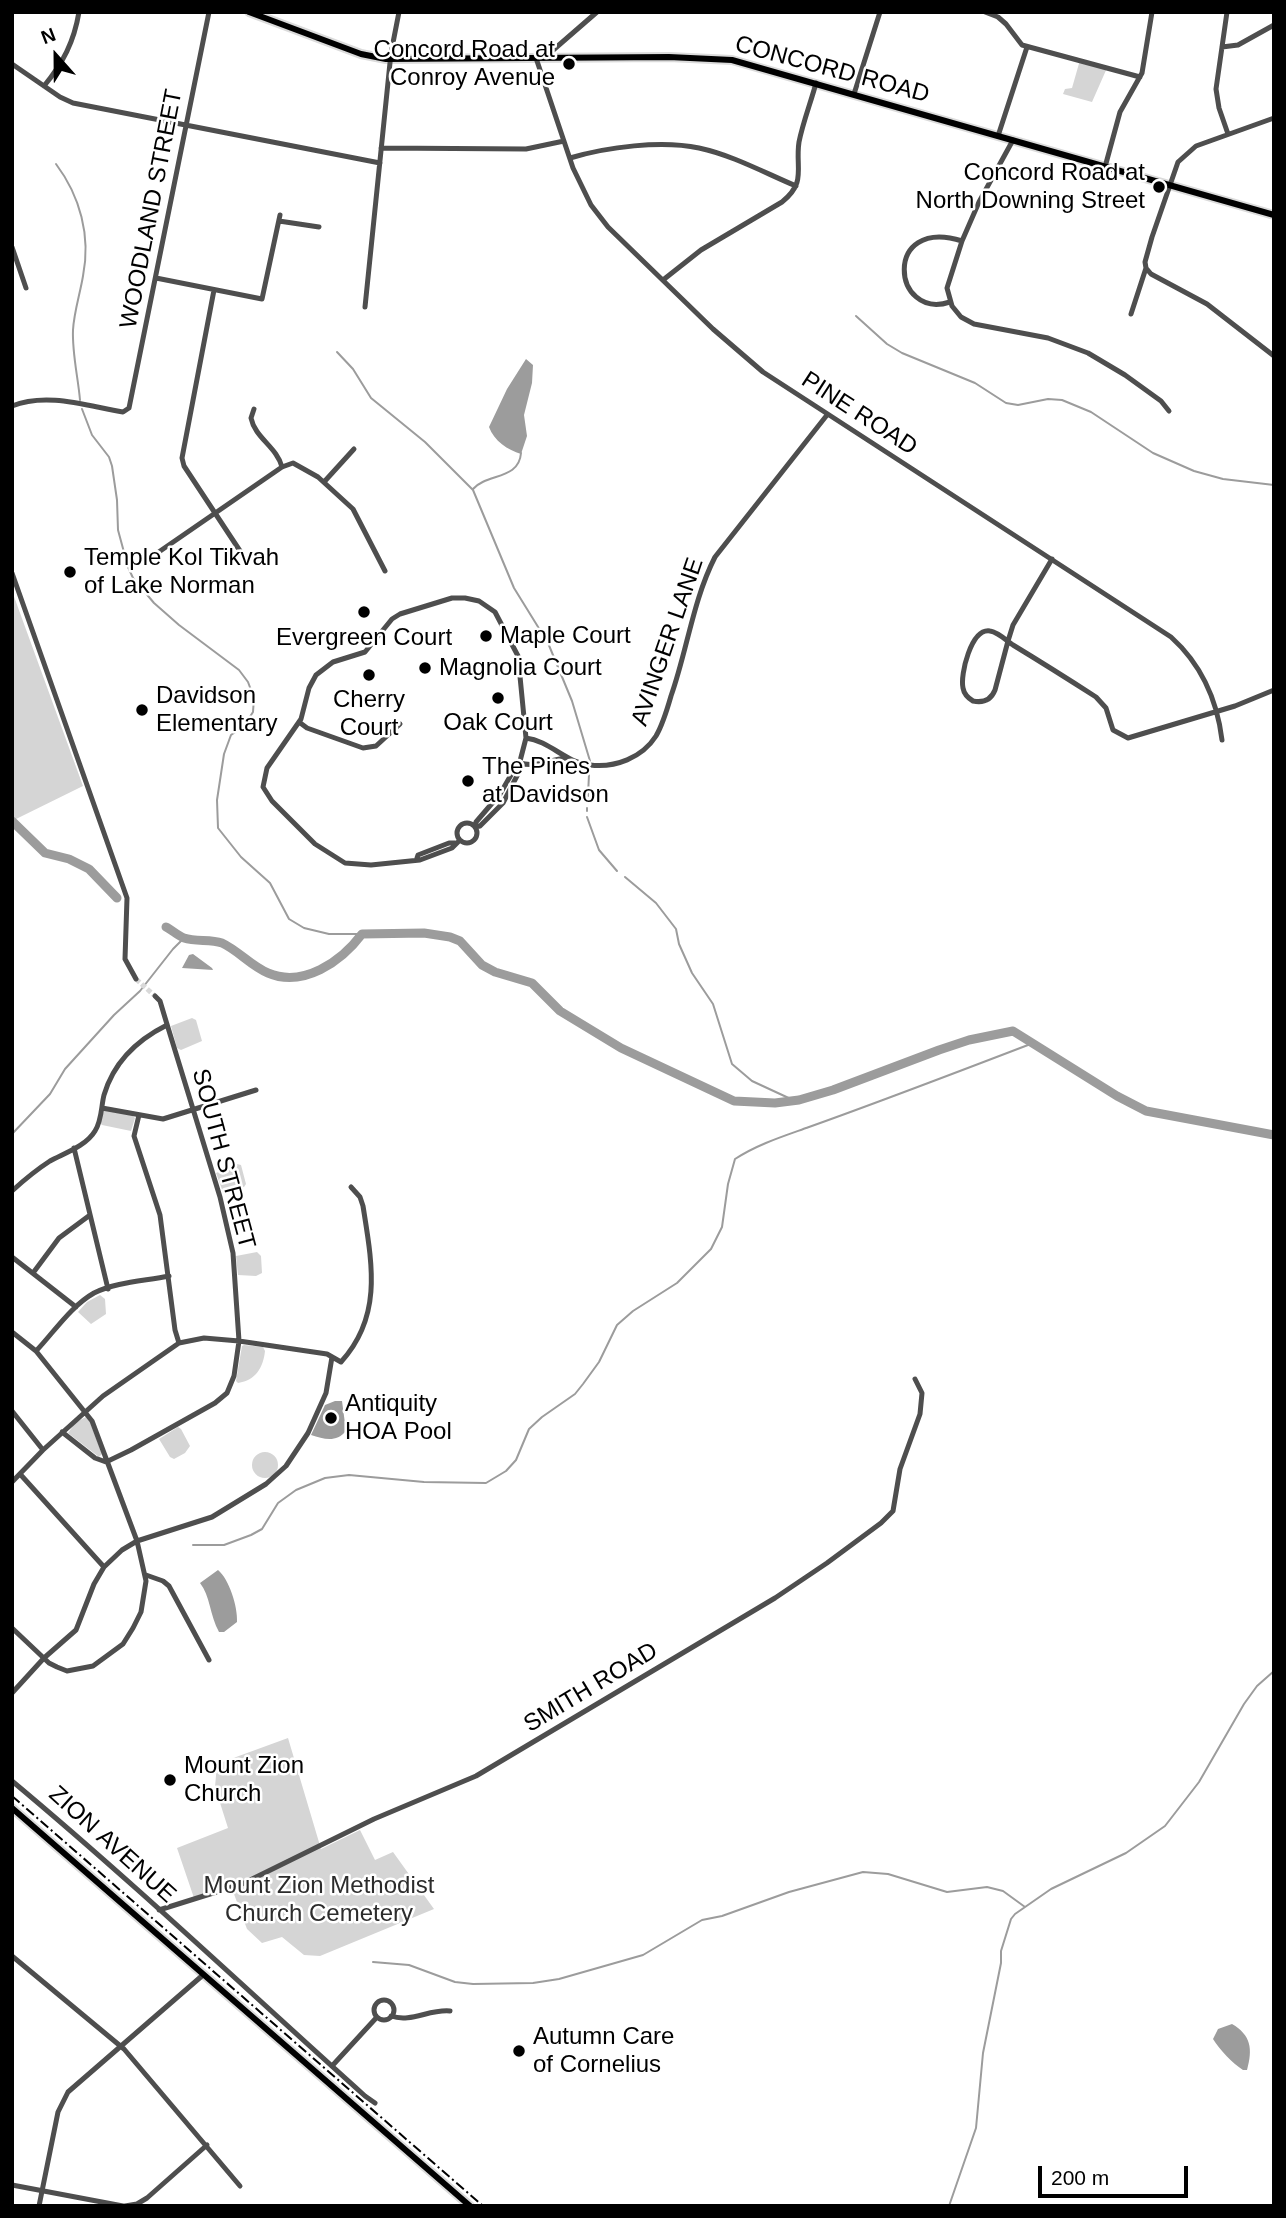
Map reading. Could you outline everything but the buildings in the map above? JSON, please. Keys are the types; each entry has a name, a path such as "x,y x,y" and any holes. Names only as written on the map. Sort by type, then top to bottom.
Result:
{"main road":[{"name":"CONCORD ROAD","path":"250,12 361,54 390,60 722,59 816,83 1274,215"},
{"path":"12,1808 470,2206"}],"street":[{"path":"44,86 68,52 79,12"},
{"name":"WOODLAND STREET","path":"12,405 44,399 126,411 130,408 209,12"},
{"path":"365,307 390,60 399,12"},
{"path":"544,58 597,12"},
{"path":"854,94 880,12"},
{"path":"985,12 1002,20 1019,43 1027,47 1140,76"},
{"path":"1105,167 1120,112 1140,76 1152,12"},
{"path":"1227,12 1216,89 1228,134"},
{"path":"1222,47 1238,45 1274,25"},
{"path":"998,136 1027,47"},
{"name":"PINE ROAD","path":"536,58 586,197 600,217 663,280 747,359 827,415 1155,626 1179,645 1204,677 1217,711 1222,740"},
{"path":"12,64 73,103 380,163"},
{"path":"663,280 701,250 782,202 796,186 800,173 799,140 816,83"},
{"path":"1131,314 1168,185 1178,162 1190,150 1274,118"},
{"path":"1013,140 979,202 962,241 948,283 950,302 957,314 969,322 1048,338 1095,357 1161,401 1169,411"},
{"path":"381,148 526,149 564,141"},
{"path":"570,158 615,148 698,148 796,186"},
{"path":"156,278 262,299 279,218 319,227"},
{"path":"950,302 934,304 916,297 905,281 903,267 907,254 923,239 943,236 962,241"},
{"path":"12,247 26,288"},
{"path":"1146,268 1151,274 1207,304 1274,356"},
{"path":"214,290 182,458 184,466 246,560"},
{"path":"254,410 251,418 254,429 277,455 282,467"},
{"name":"AVINGER LANE","path":"526,738 541,742 567,758 588,765 617,763 640,752 655,737 673,691 704,585 715,557 827,415"},
{"path":"324,482 354,449"},
{"path":"150,558 282,467 297,464 324,482 353,509 385,570"},
{"path":"1052,559 1016,617 1008,641 993,695 979,702 969,698 962,685 975,638 988,631 1008,641 1100,700 1106,708 1113,730 1122,737 1133,738 1274,690"},
{"path":"12,573 127,898 125,959 136,979"},
{"path":"464,597 479,601 495,612 516,651 522,682 526,738 519,764 500,794 476,822 477,836 473,841 449,843 418,855 417,858 371,865 345,863 315,844 272,801 263,787 267,768 299,722 309,688 322,669 333,662 365,652 400,614 439,601 464,597"},
{"path":"299,722 307,728 363,748 376,746 400,724"},
{"name":"AVINGER LANE","path":"519,764 533,765 567,758"},
{"path":"458,841 457,832 460,826 469,823 476,827"},
{"name":"SOUTH STREET","path":"106,1462 198,1413 227,1393 234,1377 239,1341 236,1281 227,1225 167,1025 155,996"},
{"path":"12,1191 29,1175 95,1132 104,1095 115,1069 129,1050 145,1036 167,1025"},
{"path":"102,1108 163,1119 256,1090"},
{"path":"139,1115 134,1136 160,1215 179,1343"},
{"path":"74,1148 108,1289"},
{"path":"12,1482 86,1411 179,1343 204,1338 239,1341 325,1353 341,1362 358,1342 371,1303 373,1287 363,1206 360,1197 351,1188"},
{"path":"33,1273 59,1238 90,1215"},
{"path":"12,1257 76,1307"},
{"path":"36,1352 76,1307 91,1295 169,1276"},
{"path":"12,1332 36,1352 92,1420 137,1541 146,1576 141,1612 123,1644 93,1666 67,1671 44,1658 12,1629"},
{"path":"12,1693 44,1658 76,1630 94,1584 104,1567 122,1550 137,1541 212,1517 266,1484 286,1465 308,1433 326,1393 332,1357"},
{"name":"SMITH ROAD","path":"159,1910 242,1884 374,1819 476,1776 775,1598 817,1569 881,1523 893,1511 900,1469 920,1414 922,1393 915,1379"},
{"path":"12,1412 43,1450"},
{"path":"62,1432 95,1458 106,1462"},
{"path":"20,1474 104,1567"},
{"path":"146,1576 163,1580 169,1586 209,1660"},
{"name":"ZION AVENUE","path":"12,1781 107,1862 375,2103"},
{"path":"12,1956 121,2046 240,2186"},
{"path":"39,2206 63,2099 72,2088 203,1975"},
{"path":"391,2016 393,2006 388,2001 383,2000 375,2006 377,2017 384,2019 391,2016 406,2019 431,2012 450,2011"},
{"path":"332,2066 377,2017"},
{"path":"12,2185 124,2206 136,2204 147,2198 207,2145"}],"green space":[{"path":"1080,60 1107,68 1092,102 1063,94 1065,89 1072,88"},
{"path":"12,591 83,786 14,820 12,815"},
{"path":"192,1018 196,1020 202,1041 181,1050 177,1048 171,1026"},
{"path":"104,1110 132,1115 135,1118 131,1131 102,1125 100,1123"},
{"path":"237,1164 241,1165 246,1184 244,1187 223,1192 216,1173"},
{"path":"257,1252 261,1256 262,1273 256,1276 238,1275 236,1256"},
{"path":"100,1295 105,1299 106,1314 91,1324 78,1312 87,1302"},
{"path":"244,1345 263,1347 265,1351 258,1372 250,1379 238,1383 236,1381"},
{"path":"86,1417 102,1454 99,1457 68,1433 76,1422"},
{"path":"178,1427 190,1446 185,1453 174,1459 159,1439"},
{"path":"265,1452 274,1456 278,1465 274,1474 265,1478 256,1474 252,1465 256,1456"},
{"name":"Mount Zion Methodist Church Cemetery","path":"288,1738 321,1849 360,1830 375,1860 393,1852 434,1909 320,1956 304,1955 282,1937 262,1943 247,1929 231,1886 194,1898 177,1848 228,1828 215,1787 217,1764"}],"shaded area":[{"path":"526,359 533,365 532,383 524,415 527,436 521,454 502,444 494,437 489,427 507,389"},
{"path":"193,954 213,970 182,968 189,955"},
{"name":"Antiquity HOA Pool","path":"342,1401 346,1431 334,1439 311,1435 325,1405"},
{"path":"218,1570 229,1586 237,1616 237,1622 224,1632 219,1632 200,1583"},
{"path":"1232,2024 1243,2033 1249,2043 1247,2070 1243,2070 1231,2060 1213,2039 1218,2029"}],"waterway":[{"path":"56,164 77,203 86,246 73,330 80,400"},
{"path":"856,316 887,344 902,353 975,383 1006,403 1018,405 1048,399 1062,400 1091,412 1153,453 1194,471 1223,479 1274,485"},
{"path":"337,352 353,369 371,398 425,442 473,490 514,588 548,643 572,701 590,761"},
{"path":"82,409 92,435 109,457 112,466 118,530 133,578 154,603 179,625 239,670 248,682 254,698 253,712 244,726 231,735 224,754 217,800 218,828 241,857 270,883 289,919 304,928 329,934 362,934"},
{"path":"473,489 486,480 515,468 521,453"},
{"path":"588,796 589,774"},
{"path":"587,817 599,850 617,871"},
{"path":"12,821 45,853 69,859 89,869 117,898"},
{"path":"625,877 656,903 676,929 679,944 692,973 713,1004 732,1064 752,1081 793,1100"},
{"path":"166,927 184,938 222,943 262,970 281,977 308,975 320,970 343,954 362,934 424,933 450,937 460,941 482,965 495,972 532,983 560,1011 621,1048 734,1101 775,1103 799,1100 969,1040 1013,1031 1146,1111 1274,1135"},
{"path":"12,1134 50,1094 65,1069 114,1015 140,991 184,938"},
{"path":"193,1545 224,1545 251,1535 262,1529 278,1503 296,1490 325,1478 349,1475 424,1482 486,1483 506,1471 516,1460 529,1429 575,1394 599,1362 617,1325 633,1311 677,1283 711,1249 722,1227 728,1184 735,1159 781,1137 1028,1045 1037,1045"},
{"path":"949,2206 976,2128 983,2053 1001,1951 1011,1919 1051,1889 1126,1853 1165,1826 1199,1782 1244,1704 1257,1686 1274,1671"},
{"path":"373,1962 409,1965 455,1982 473,1984 533,1983 559,1979 643,1955 702,1920 863,1872 888,1874 947,1892 987,1887 1003,1891 1025,1907"}],"tunnel":[{"path":"136,979 155,996"}],"railway":[{"path":"12,1796 483,2206"}],"place":[{"name":"Concord Road at Conroy Avenue","path":"569,64"},
{"name":"Concord Road at North Downing Street","path":"1159,187"},
{"name":"Temple Kol Tikvah of Lake Norman","path":"70,572"},
{"name":"Evergreen Court","path":"364,612"},
{"name":"Maple Court","path":"486,636"},
{"name":"Magnolia Court","path":"425,668"},
{"name":"Cherry Court","path":"369,675"},
{"name":"Oak Court","path":"498,698"},
{"name":"Davidson Elementary","path":"142,710"},
{"name":"The Pines at Davidson","path":"468,781"},
{"name":"Antiquity HOA Pool","path":"331,1418"},
{"name":"Mount Zion Church","path":"170,1780"},
{"name":"Autumn Care of Cornelius","path":"519,2051"}]}
